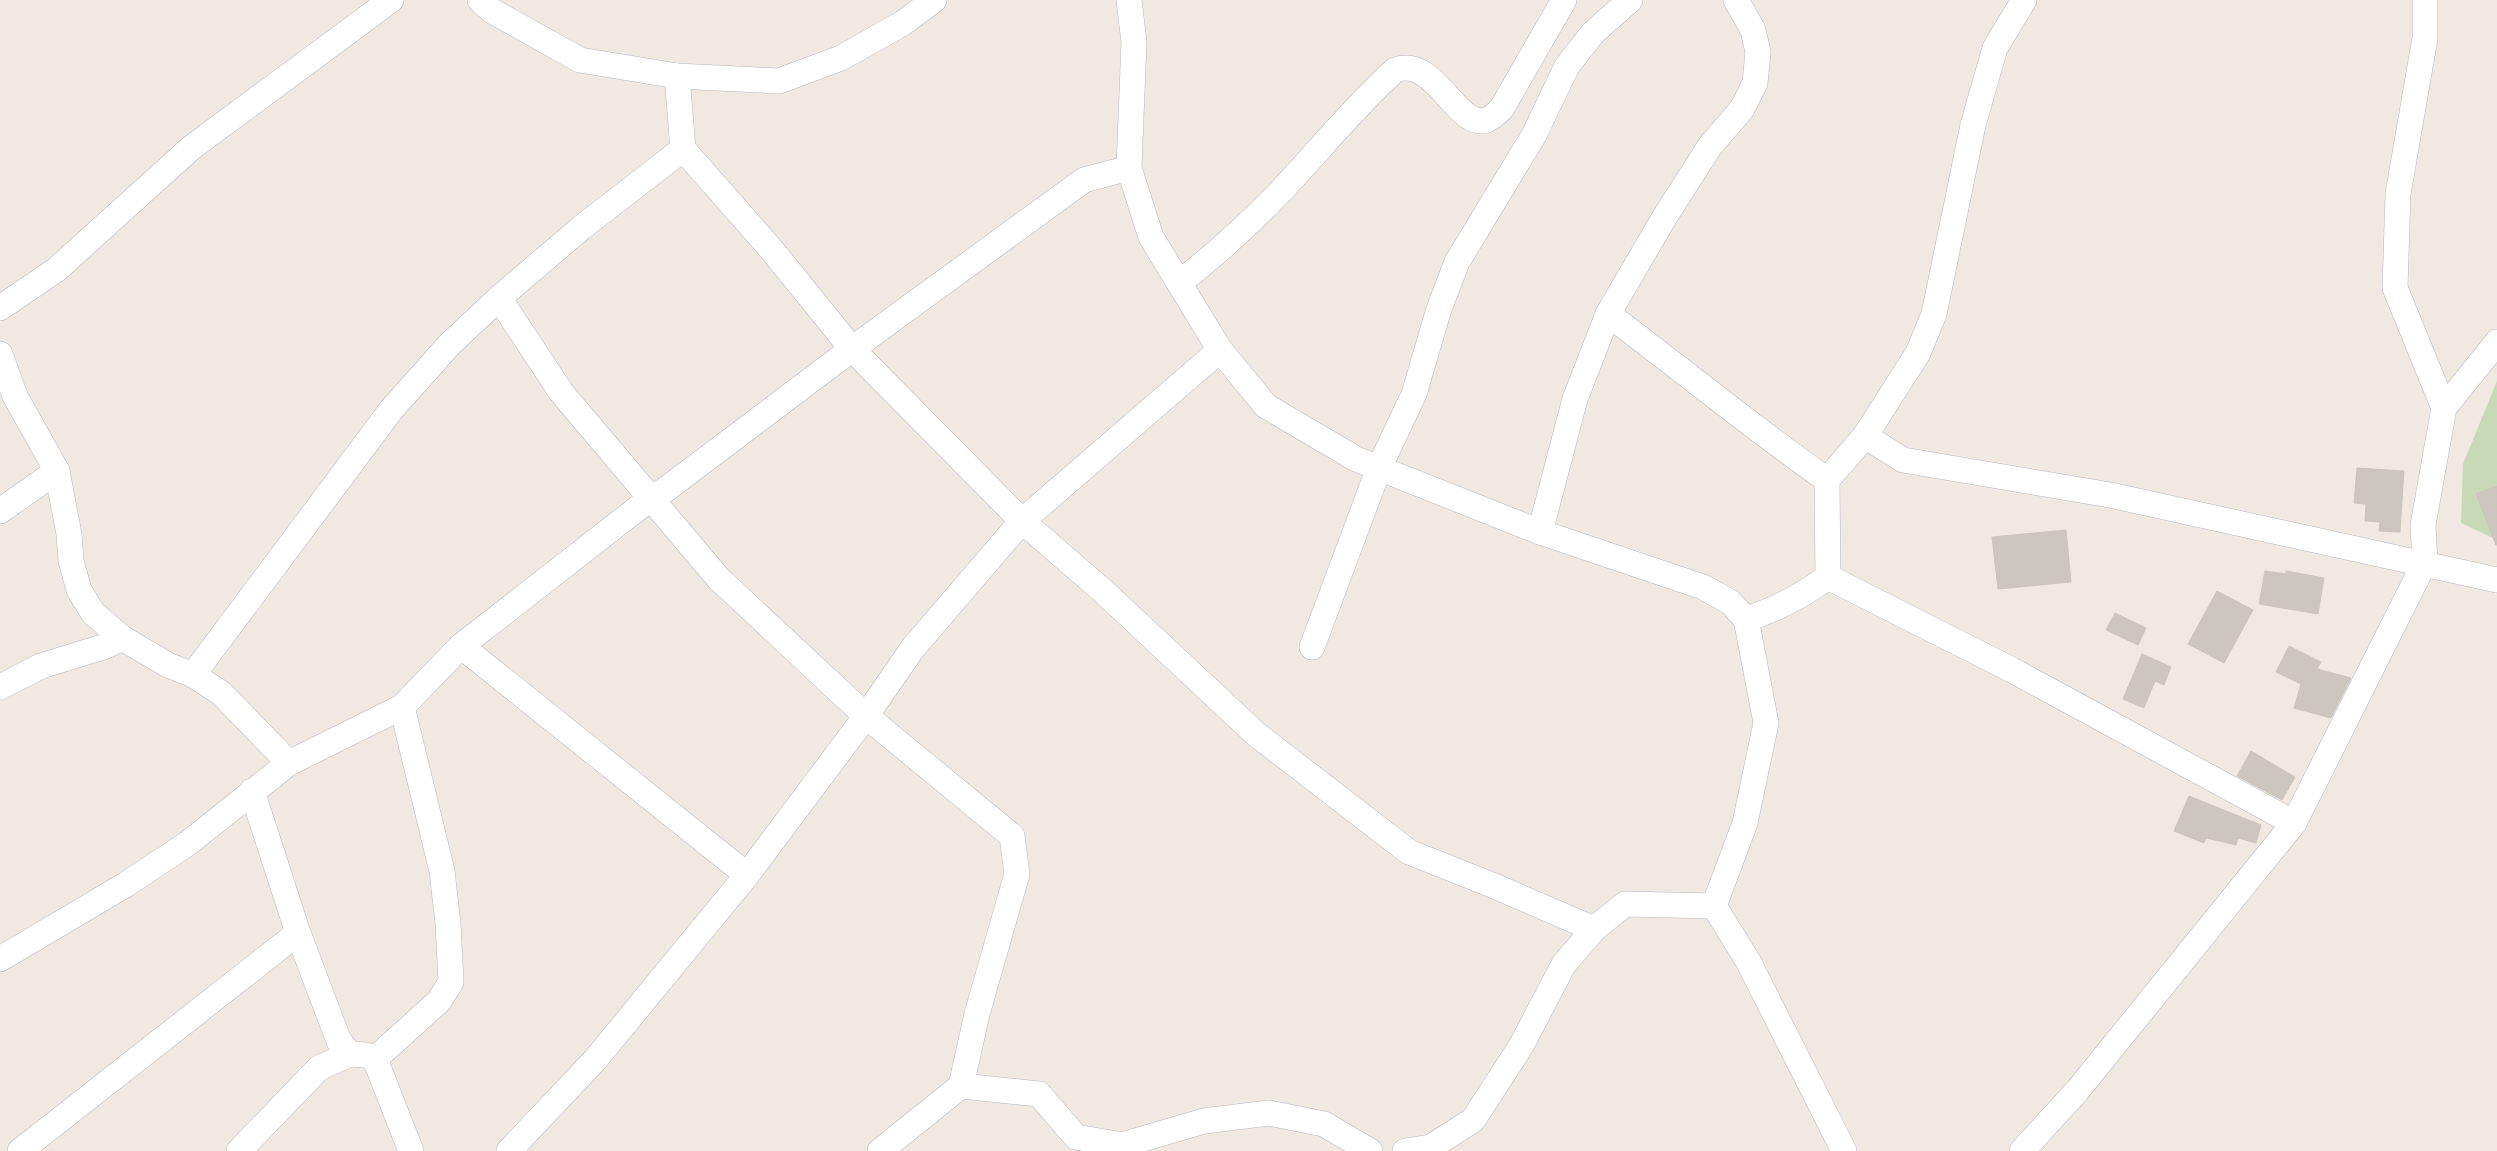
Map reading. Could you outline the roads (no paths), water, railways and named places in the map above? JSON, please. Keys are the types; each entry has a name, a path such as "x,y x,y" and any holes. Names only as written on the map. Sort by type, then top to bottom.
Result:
{"street":[{"path":"0,308 56,270 191,148 391,0"},
{"path":"480,0 492,11 580,60 678,76 779,81 841,58 903,23 934,0"},
{"path":"1179,283 1226,246 1395,70 1410,67 1420,69 1464,112 1477,120 1487,120 1502,108 1564,0"},
{"path":"1312,647 1379,468 1414,394 1448,284 1468,241 1534,135 1567,66 1593,33 1630,0"},
{"path":"1540,532 1575,399 1608,314 1664,218 1710,146 1742,109 1755,83 1758,52 1753,30 1736,0"},
{"path":"1828,577 1827,480 1865,436 1918,353 1934,314 1973,125 1995,48 2024,0"},
{"path":"2425,0 2426,38 2398,194 2395,288 2444,408"},
{"path":"1133,2 1134,42 1129,168 1151,237 1220,350 1266,406 1356,459 1540,532 1703,588 1730,602 1746,619 1766,723 1745,823 1714,906"},
{"path":"678,76 683,150 771,249 852,349 1022,521 1104,591 1256,734 1410,852 1594,929"},
{"path":"193,675 391,410 449,345 499,298 581,228 683,150"},
{"path":"0,959 125,885 187,844 289,763 402,706 460,646 651,498 665,490 852,349 1084,180 1129,168"},
{"path":"499,298 561,392 719,579 866,716 1012,836 1017,874 977,1014 961,1086 880,1151"},
{"path":"1608,314 1724,401 1762,433 1827,480"},
{"path":"2022,1151 2076,1091 2294,823 2425,562 2423,525 2444,408 2497,342"},
{"path":"509,1151 595,1060 747,875 866,716 913,648 1022,521 1220,350"},
{"path":"0,354 15,396 57,471 70,534 71,561 79,590 93,613 122,638 168,665 193,675 221,693 289,763"},
{"path":"1865,436 1903,460 2110,495 2425,562 2497,580"},
{"path":"0,511 57,471"},
{"path":"1746,619 1762,615 1808,592 1828,577"},
{"path":"1828,577 2012,670 2294,823"},
{"path":"0,687 41,666 106,646 122,638"},
{"path":"460,646 747,875"},
{"path":"375,1060 439,1001 450,982 448,924 442,871 402,706"},
{"path":"252,791 298,933 339,1040 350,1054"},
{"path":"1406,1151 1431,1147 1473,1120 1521,1046 1564,964 1594,929 1625,904 1714,906"},
{"path":"1714,906 1748,961 1844,1151"},
{"path":"20,1151 298,933"},
{"path":"238,1151 319,1068 350,1054 366,1054 375,1060 411,1151"},
{"path":"961,1086 1039,1094 1076,1138 1096,1146 1122,1144 1204,1121 1269,1113 1324,1124 1370,1151"},
{"path":"0,1148 3,1151"}]}
